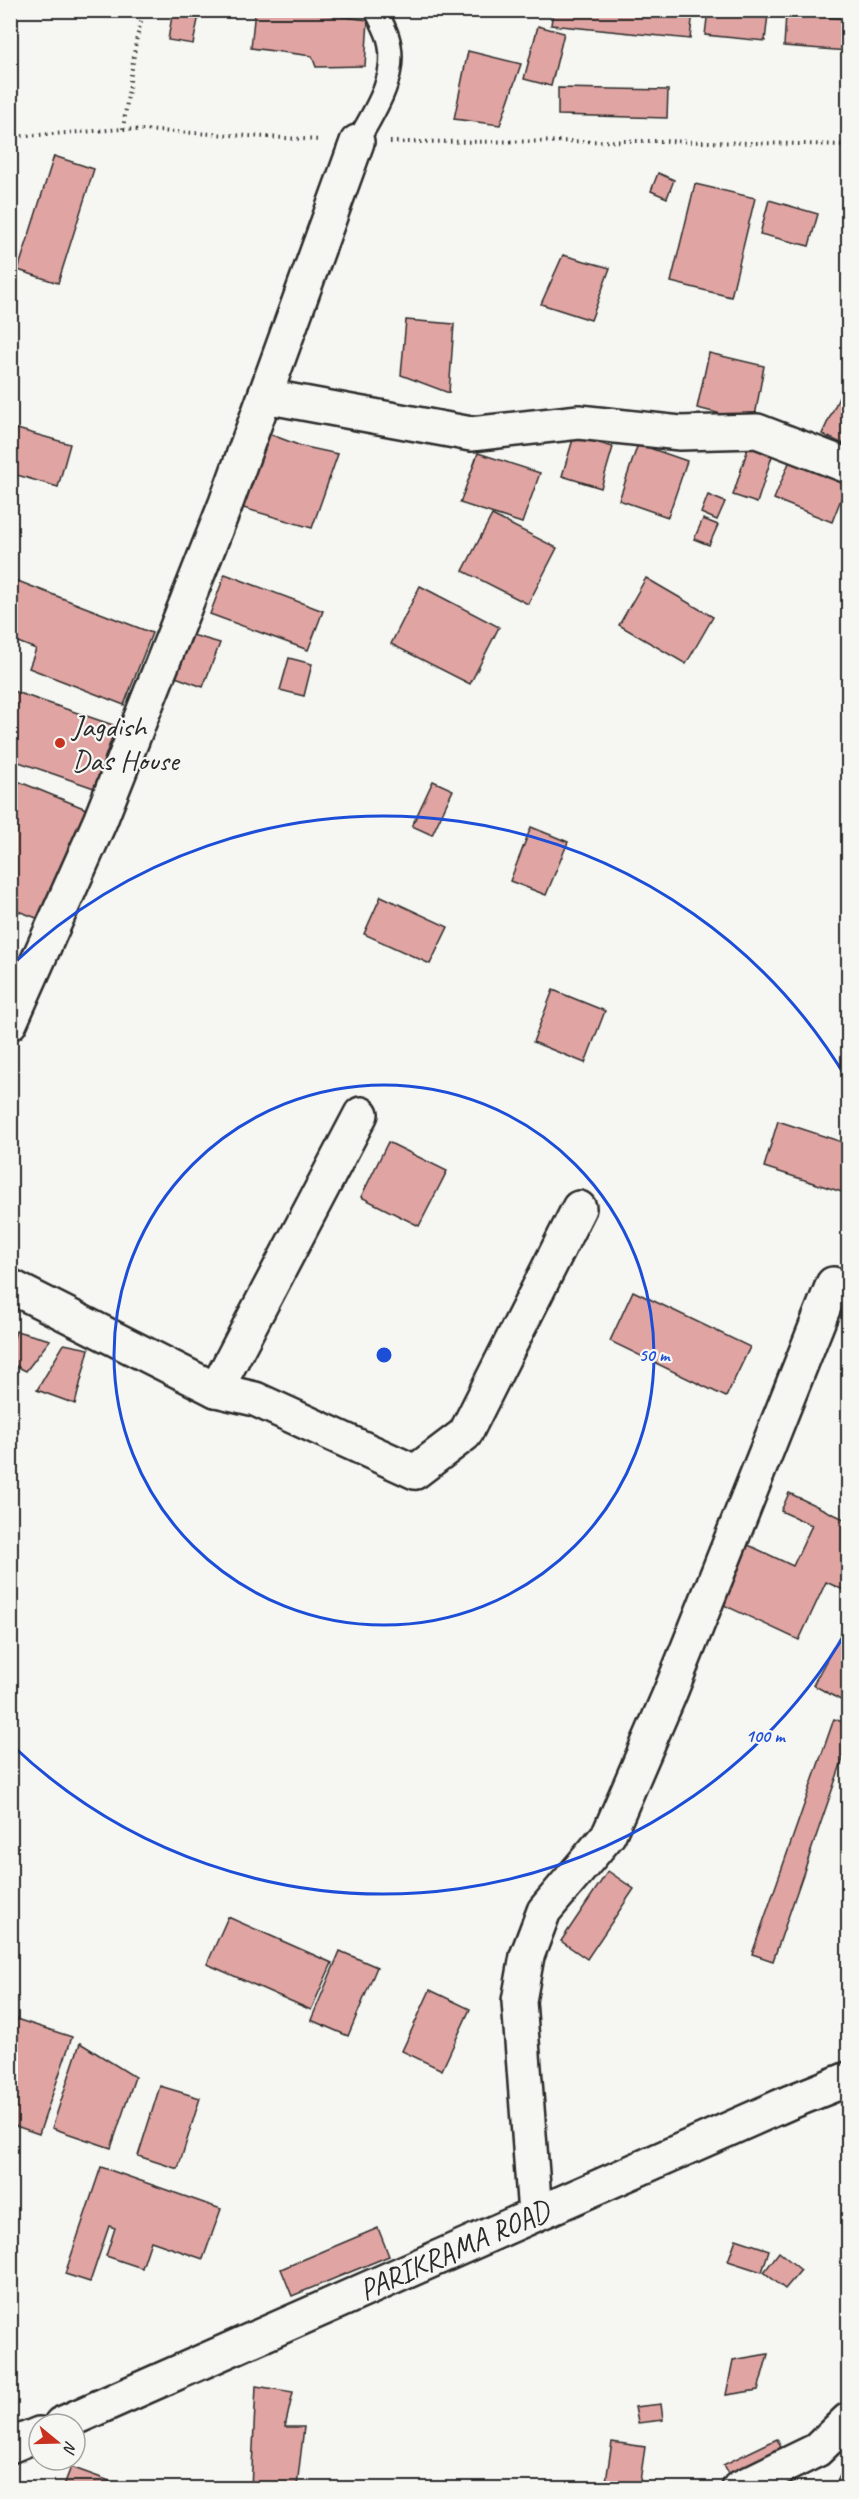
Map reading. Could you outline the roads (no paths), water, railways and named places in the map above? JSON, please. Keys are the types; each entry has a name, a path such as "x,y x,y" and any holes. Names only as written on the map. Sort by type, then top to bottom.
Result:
{"street":[{"path":"10,1023 100,821 265,396 357,142"},
{"path":"265,396 471,434 579,422 680,433 757,431 849,466"},
{"path":"216,1390 362,1114"},
{"path":"10,1286 216,1390 255,1399 415,1472 465,1434 579,1208"},
{"path":"535,2214 519,2001 527,1956 544,1911 609,1834 670,1693 833,1284"},
{"name":"PARIKRAMA ROAD","path":"87,2412 535,2214 849,2079"},
{"path":"739,2488 817,2450 849,2420"},
{"path":"10,2446 27,2439"}],"lane":[{"path":"357,142 380,102 390,72 390,42 376,10"}],"place":[{"name":"Jagdish Das House","path":"60,743"}]}
